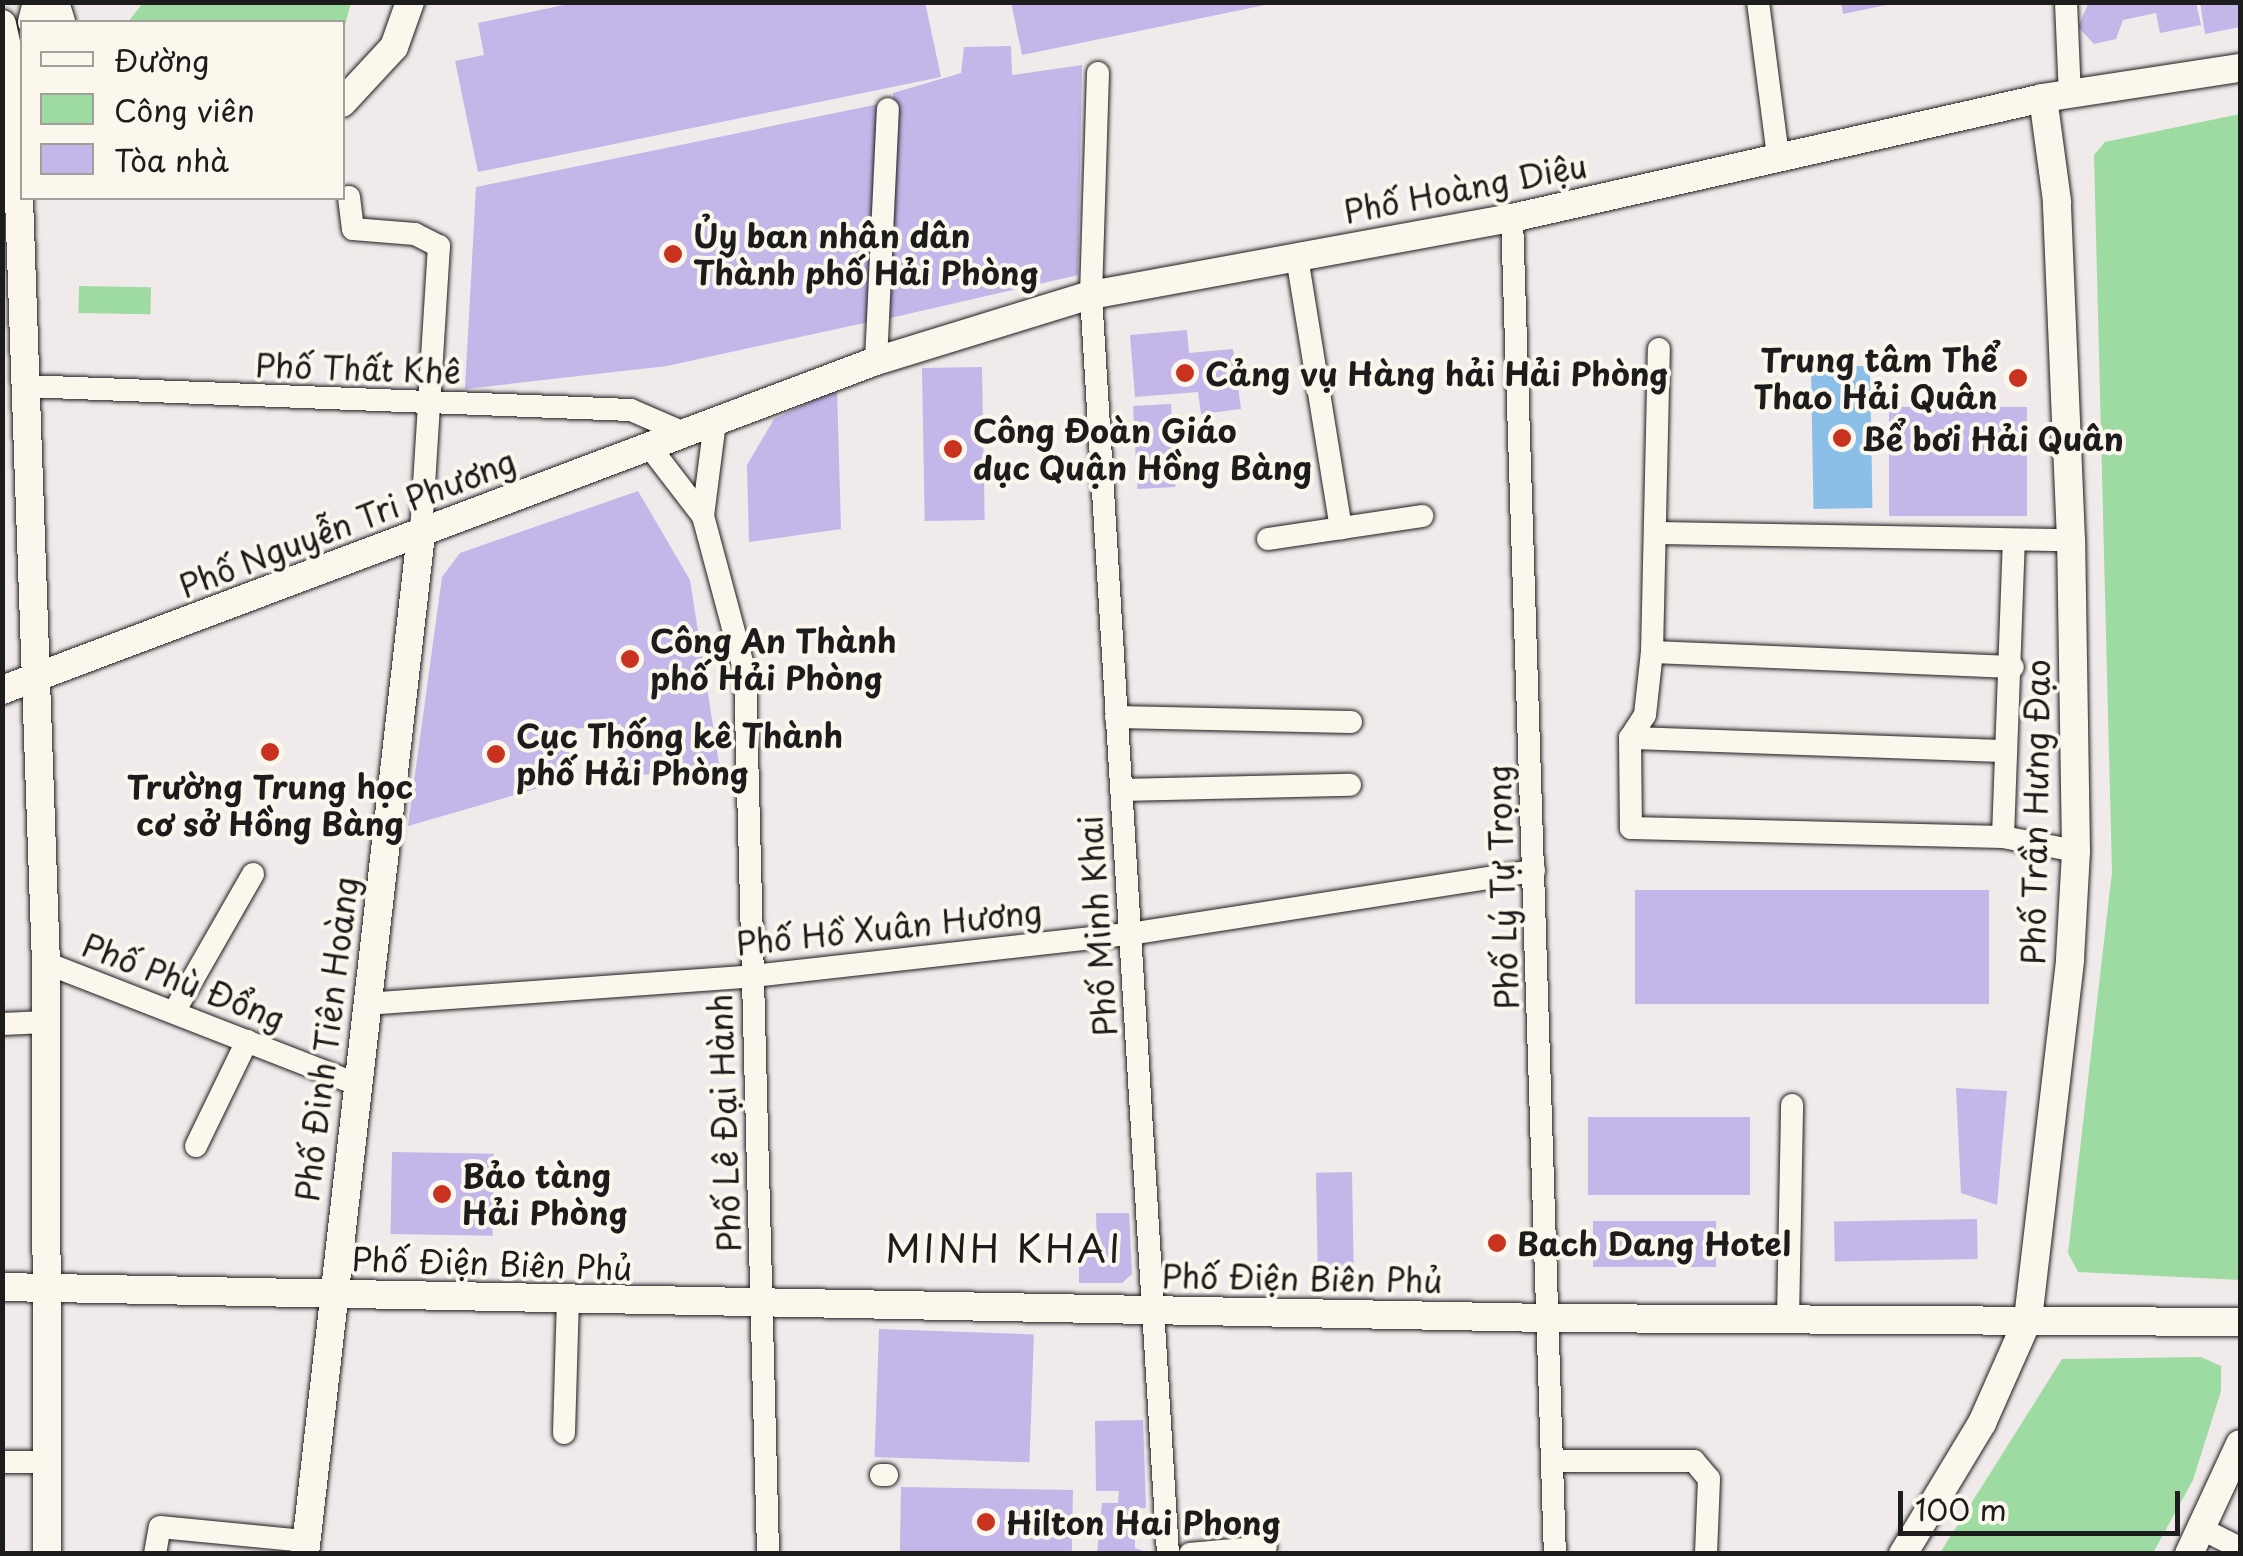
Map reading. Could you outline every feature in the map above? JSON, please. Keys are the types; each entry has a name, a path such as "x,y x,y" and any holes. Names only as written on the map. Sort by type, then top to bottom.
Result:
{"main road":[{"path":"8,2 2,23 15,85 46,962 47,1554"},
{"path":"345,97 390,45 407,2"},
{"path":"345,97 394,47 407,2"},
{"path":"15,85 20,65"},
{"name":"Phố Hoàng Diệu","path":"715,422 876,361 1091,295 1512,218 1778,155 2056,97 2240,68"},
{"name":"Phố Trần Hưng Đạo","path":"1903,1554 1982,1423 2028,1320 2076,850 2071,540 2056,97"},
{"name":"Phố Nguyễn Tri Phương","path":"2,690 715,422"},
{"name":"Phố Đinh Tiên Hoàng","path":"305,1547 354,1083 421,534"},
{"name":"Phố Điện Biên Phủ","path":"2,1287 1548,1318 2240,1322"},
{"path":"2196,1541 2234,1483 2240,1444"}],"street":[{"path":"1758,2 1778,155"},
{"path":"2056,97 2066,2"},
{"name":"Phố Minh Khai","path":"1098,72 1091,295 1168,1554"},
{"path":"876,361 888,109"},
{"path":"349,197 354,229 416,234 439,246 434,404 421,534"},
{"name":"Phố Lý Tự Trọng","path":"1512,218 1554,1554"},
{"path":"1297,257 1341,528"},
{"path":"1659,349 1652,652 1645,714 1630,738 1631,828 2003,837 2076,850"},
{"name":"Phố Thất Khê","path":"26,386 631,410 684,433"},
{"name":"Phố Lê Đại Hành","path":"715,422 703,516 745,673 768,1554"},
{"name":"Phố Lê Đại Hành","path":"648,446 703,516"},
{"path":"1268,538 1422,516"},
{"path":"1656,532 2071,540"},
{"path":"2003,837 2004,750 2013,667 2014,540"},
{"path":"1652,652 2013,667"},
{"path":"1116,717 1351,722"},
{"path":"1630,738 2004,750"},
{"path":"1120,790 1350,785"},
{"name":"Phố Hồ Xuân Hương","path":"366,1004 753,976 1130,934 1534,871"},
{"path":"174,1012 253,874"},
{"name":"Phố Phù Đổng","path":"46,962 354,1083"},
{"path":"2,1024 46,1022"},
{"path":"196,1146 247,1041"},
{"path":"1788,1319 1792,1105"},
{"path":"564,1433 568,1300"},
{"path":"1553,1461 1694,1461 1709,1479 1706,1554"},
{"path":"2,1462 47,1462"},
{"path":"155,1554 160,1527 305,1547"},
{"path":"2196,1541 2240,1548"},
{"path":"1190,1554 1266,1547"}],"green space":[{"path":"351,2 345,26 345,20 130,20 143,3"},
{"path":"2240,114 2240,1280 2078,1272 2068,1253 2112,872 2094,155 2105,142"},
{"path":"79,286 151,287 151,314 79,313"},
{"path":"2201,1357 2221,1366 2221,1391 2193,1480 2153,1553 1940,1553 2062,1359"}],"water":[{"name":"Bể bơi Hải Quân","path":"1870,366 1872,508 1813,509 1811,367"}],"building":[{"path":"578,2 925,2 941,77 478,172 455,61 484,55 478,23"},
{"path":"1011,2 1270,2 1270,4 1022,55"},
{"path":"1841,2 1891,2 1891,4 1843,14"},
{"path":"2089,2 2196,2 2201,25 2160,33 2156,13 2123,20 2116,39 2094,44 2078,27"},
{"path":"2200,2 2240,2 2240,27 2205,34"},
{"path":"1011,46 1012,75 1082,65 1078,275 886,319 893,93 961,73 964,47"},
{"name":"Ủy ban nhân dân Thành phố Hải Phòng","path":"879,104 873,321 667,366 465,389 476,187"},
{"name":"Cảng vụ Hàng hải Hải Phòng","path":"1187,330 1189,353 1233,349 1241,409 1201,414 1198,392 1135,397 1130,335"},
{"name":"Công Đoàn Giáo dục Quận Hồng Bàng","path":"982,367 985,520 925,521 922,368"},
{"path":"837,389 841,529 749,542 747,465 774,419"},
{"path":"1171,404 1175,487 1137,489 1133,406"},
{"path":"1889,407 2027,407 2027,516 1889,516"},
{"path":"638,491 690,580 720,770 624,776 621,724 573,729 570,779 408,826 442,577 460,553"},
{"path":"1635,890 1989,890 1989,1004 1635,1004"},
{"path":"1956,1088 2007,1091 1997,1205 1961,1193"},
{"path":"1588,1117 1750,1117 1750,1195 1588,1195"},
{"name":"Bảo tàng Hải Phòng","path":"392,1152 494,1154 493,1236 391,1234"},
{"path":"1352,1172 1354,1279 1318,1280 1316,1173"},
{"path":"1096,1213 1129,1213 1132,1274 1122,1283 1079,1283 1079,1247 1097,1246"},
{"path":"1977,1219 1978,1259 1835,1261 1834,1221"},
{"path":"1593,1221 1716,1221 1716,1267 1593,1267"},
{"path":"879,1329 1034,1334 1029,1462 875,1457"},
{"path":"1143,1420 1146,1508 1135,1509 1135,1548 1151,1554 1097,1554 1102,1503 1118,1503 1119,1491 1096,1491 1095,1421"},
{"name":"Hilton Hai Phong","path":"901,1487 1073,1490 1072,1554 900,1554"}],"place":[{"name":"Ủy ban nhân dân Thành phố Hải Phòng","path":"673,254"},
{"name":"Cảng vụ Hàng hải Hải Phòng","path":"1185,373"},
{"name":"Trung tâm Thể Thao Hải Quân","path":"2018,378"},
{"name":"Bể bơi Hải Quân","path":"1842,438"},
{"name":"Công Đoàn Giáo dục Quận Hồng Bàng","path":"953,449"},
{"name":"Công An Thành phố Hải Phòng","path":"630,659"},
{"name":"Trường Trung học cơ sở Hồng Bàng","path":"270,752"},
{"name":"Cục Thống kê Thành phố Hải Phòng","path":"496,754"},
{"name":"Bảo tàng Hải Phòng","path":"442,1194"},
{"name":"Bach Dang Hotel","path":"1497,1243"},
{"name":"Hilton Hai Phong","path":"986,1522"}],"district":[{"name":"MINH KHAI","path":"1004,1248"}]}
